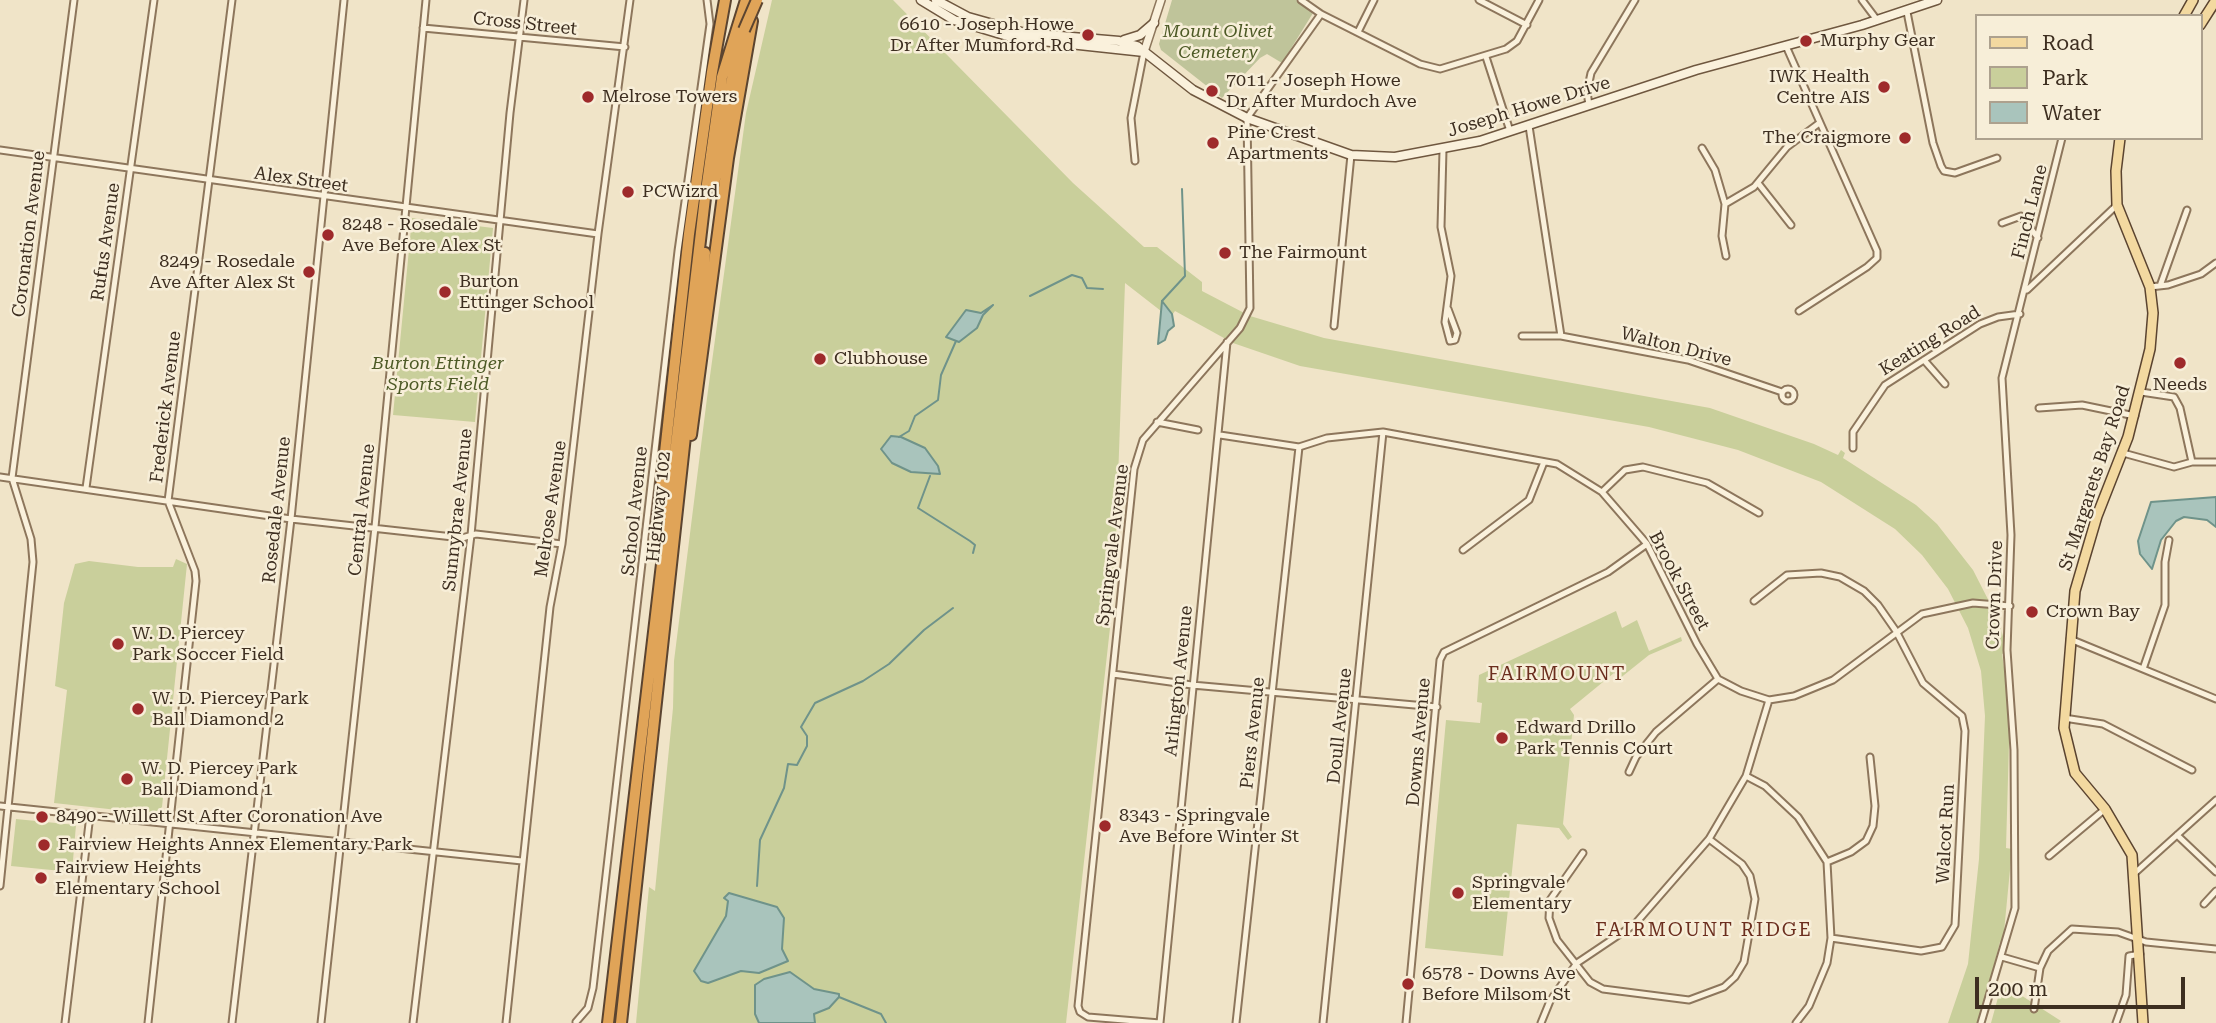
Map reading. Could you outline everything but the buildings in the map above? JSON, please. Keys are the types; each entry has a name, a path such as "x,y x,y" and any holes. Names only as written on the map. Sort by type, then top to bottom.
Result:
{"highway":[{"path":"652,633 652,574 673,370 710,85 725,0"},
{"name":"Highway 102","path":"621,1023 711,199 732,79 757,0"},
{"name":"Highway 102","path":"608,1023 652,633 715,130 725,65 745,1"}],"main road":[{"path":"921,0 954,20 1014,38 1144,52"},
{"name":"Joseph Howe Drive","path":"936,0 968,17 1025,33 1119,41 1136,46 1193,90 1247,118 1351,155 1395,157 1443,150 1510,131 1785,45 1878,21 1937,0"},
{"path":"2202,22 2216,0"},
{"path":"1119,41 1140,35 1154,23"},
{"name":"St Margarets Bay Road","path":"2120,140 2116,171 2118,205 2155,286 2153,313 2141,392 2123,453 2097,516 2075,591 2064,718 2065,740 2075,773 2105,809 2130,848 2136,872 2143,1023"}],"street":[{"name":"Coronation Avenue","path":"0,886 33,562 31,539 12,478 74,0"},
{"name":"Rufus Avenue","path":"86,488 154,0"},
{"name":"Frederick Avenue","path":"148,1023 196,581 192,561 168,501 232,0"},
{"name":"Rosedale Avenue","path":"233,1023 291,519 344,0"},
{"name":"Central Avenue","path":"321,1023 375,527 426,0"},
{"name":"Sunnybrae Avenue","path":"413,1023 431,852 471,536 510,113 524,0"},
{"name":"Melrose Avenue","path":"506,1023 550,607 562,544 598,234 630,0"},
{"name":"School Avenue","path":"576,1022 588,1008 593,988 678,251 710,24 707,0"},
{"path":"1135,161 1131,118 1144,52 1161,0"},
{"path":"1301,0 1321,14 1431,68 1486,58 1517,41 1539,0"},
{"path":"1358,32 1374,0"},
{"path":"1479,0 1527,24"},
{"path":"1589,105 1587,92 1591,73 1635,0"},
{"path":"1862,0 1878,21"},
{"path":"1907,12 1933,143 1944,171 1955,173 1997,158"},
{"path":"1247,118 1321,14"},
{"name":"Cross Street","path":"423,28 625,47"},
{"path":"1785,45 1877,251 1877,258 1867,267 1799,311"},
{"path":"1486,58 1510,131"},
{"name":"Springvale Avenue","path":"1160,1023 1088,1017 1080,1012 1078,1006 1134,469 1143,440 1244,322 1251,298 1247,118"},
{"path":"1725,204 1758,183 1787,147 1818,124"},
{"path":"1529,125 1561,336"},
{"name":"Finch Lane","path":"2025,292 2062,140"},
{"path":"1703,148 1715,170 1725,204 1722,236 1726,256"},
{"name":"Alex Street","path":"0,150 598,234"},
{"path":"1443,150 1441,217 1451,276 1445,331 1450,341 1455,340 1457,333 1448,309"},
{"path":"1334,326 1351,155"},
{"path":"1758,183 1791,225"},
{"path":"2025,292 2118,205"},
{"path":"2155,286 2187,210"},
{"path":"2002,223 2021,216 2038,238"},
{"path":"2155,286 2201,274 2216,263"},
{"name":"Crown Drive","path":"1981,1023 2015,908 2014,750 2007,650 2011,535 2002,378 2025,292"},
{"name":"Keating Road","path":"1853,448 1853,432 1880,390 1990,319 2020,314"},
{"name":"Walton Drive","path":"1522,336 1561,336 1688,360 1782,392"},
{"name":"Arlington Avenue","path":"1160,1023 1192,685 1220,435 1227,342"},
{"path":"1923,360 1945,384"},
{"path":"2141,392 2174,397 2180,408 2192,462"},
{"path":"2039,408 2082,405 2134,416"},
{"path":"1157,422 1198,430"},
{"name":"Brook Street","path":"1220,435 1299,447 1327,438 1383,432 1557,464 1574,472 1602,492 1647,544 1690,633 1718,679"},
{"name":"Doull Avenue","path":"1323,1023 1383,432"},
{"name":"Piers Avenue","path":"1236,1023 1299,447"},
{"path":"2123,453 2174,467 2192,462 2216,462"},
{"path":"1463,550 1529,500 1544,462"},
{"path":"1602,492 1625,470 1643,467 1707,483 1759,513"},
{"path":"0,477 291,519 462,537 562,544"},
{"path":"2143,669 2165,605 2165,562 2169,540"},
{"name":"Downs Avenue","path":"1406,1023 1440,660 1450,647 1608,572 1647,544"},
{"name":"Walcot Run","path":"1754,601 1780,578 1821,573 1840,577 1864,591 1896,631 1923,683 1962,716 1965,730 1955,925 1942,947 1921,951 1831,938"},
{"path":"1629,772 1636,757 1656,732 1718,679 1741,691 1769,700 1794,696 1833,680 1922,614 1973,604 2010,606"},
{"path":"2070,639 2216,699"},
{"path":"1113,674 1357,702 1437,707"},
{"path":"1541,1023 1550,1001 1577,963 1636,924 1709,839 1746,776 1769,700"},
{"path":"2064,718 2103,724 2192,770"},
{"path":"1827,862 1851,852 1866,841 1873,826 1875,806 1870,757"},
{"path":"1746,776 1765,786 1798,817 1827,862 1831,938 1827,963 1809,1006 1796,1023"},
{"path":"2136,872 2216,800"},
{"path":"0,806 522,861"},
{"path":"2049,856 2105,809"},
{"path":"65,1023 90,815"},
{"path":"2177,835 2216,872"},
{"path":"1583,853 1556,888 1549,909 1549,918 1557,940 1590,982 1603,989 1689,1000 1716,991 1735,977 1744,962 1755,899 1750,877 1742,864 1709,839"},
{"path":"2204,904 2216,891"},
{"path":"2034,1009 2040,968 2048,951 2072,929 2118,932 2139,939 2216,950"},
{"path":"2116,1023 2126,995 2129,956 2140,954"},
{"path":"2002,957 2040,968"}],"green space":[{"path":"772,0 893,0 1073,183 1144,247 1157,247 1202,282 1202,291 1250,316 1324,338 1710,408 1838,455 1841,450 1845,453 1843,458 1916,505 1937,524 1973,570 1997,617 2008,652 2002,654 2010,708 2006,848 2012,849 2003,942 2000,942 1979,1023 1948,1023 1968,964 1979,859 1985,716 1981,671 1968,628 1948,589 1922,555 1895,529 1821,482 1738,450 1649,427 1300,366 1233,343 1175,311 1170,318 1125,283 1114,592 1066,1023 636,1023 649,887 655,891 673,708 674,661 707,398 746,113"},
{"name":"Mount Olivet Cemetery","path":"1172,0 1296,0 1313,13 1282,63 1267,54 1260,58 1222,98 1161,50 1159,44"},
{"name":"Burton Ettinger Sports Field","path":"412,218 493,228 475,422 393,415"},
{"path":"176,559 187,564 162,807 154,814 54,803 67,690 55,686 64,603 75,564 89,561 138,567 173,567"},
{"path":"1616,611 1622,628 1637,620 1649,651 1681,637 1682,641 1649,655 1619,679 1614,673 1570,709 1574,715 1563,824 1572,837 1568,840 1559,828 1517,824 1503,956 1425,948 1446,720 1480,723 1482,703 1477,702 1479,675"},
{"name":"Fairview Heights Annex Elementary Park","path":"16,819 76,825 72,872 11,866"},
{"path":"2002,983 2061,1021 1991,1023"}],"water":[{"path":"1162,301 1172,314 1174,326 1168,331 1165,340 1158,344"},
{"path":"993,305 983,315 977,328 959,342 946,337 966,310 981,313"},
{"path":"891,436 901,437 925,448 938,466 940,474 911,472 892,463 881,449"},
{"path":"2216,497 2216,527 2207,520 2184,517 2176,521 2161,540 2152,569 2140,554 2138,541 2151,502"},
{"path":"729,893 777,907 784,918 782,949 788,961 759,973 741,971 708,983 701,981 694,971 726,916 728,901 724,898"},
{"path":"790,972 814,989 839,994 839,997 829,1008 814,1014 815,1023 759,1023 755,1014 755,985 764,979"}],"waterway":[{"path":"1162,301 1185,276 1182,189"},
{"path":"1030,296 1072,275 1082,278 1087,288 1103,289"},
{"path":"899,437 909,431 915,416 938,400 941,375 956,341"},
{"path":"930,476 918,508 975,545 973,553"},
{"path":"757,886 760,840 784,788 788,764 797,765 807,746 807,736 801,727 815,703 863,681 889,664 924,630 953,608"},
{"path":"839,997 881,1014 886,1023"}],"place":[{"name":"6610 - Joseph Howe Dr After Mumford Rd","path":"1088,35"},
{"name":"Murphy Gear","path":"1806,41"},
{"name":"IWK Health Centre AIS","path":"1884,87"},
{"name":"7011 - Joseph Howe Dr After Murdoch Ave","path":"1212,91"},
{"name":"Melrose Towers","path":"588,97"},
{"name":"The Craigmore","path":"1905,138"},
{"name":"Pine Crest Apartments","path":"1213,143"},
{"name":"PCWizrd","path":"628,192"},
{"name":"8248 - Rosedale Ave Before Alex St","path":"328,235"},
{"name":"The Fairmount","path":"1225,253"},
{"name":"8249 - Rosedale Ave After Alex St","path":"309,272"},
{"name":"Burton Ettinger School","path":"445,292"},
{"name":"Clubhouse","path":"820,359"},
{"name":"Needs","path":"2180,363"},
{"name":"Crown Bay","path":"2032,612"},
{"name":"W. D. Piercey Park Soccer Field","path":"118,644"},
{"name":"W. D. Piercey Park Ball Diamond 2","path":"138,709"},
{"name":"Edward Drillo Park Tennis Court","path":"1502,738"},
{"name":"W. D. Piercey Park Ball Diamond 1","path":"127,779"},
{"name":"8490 - Willett St After Coronation Ave","path":"42,817"},
{"name":"8343 - Springvale Ave Before Winter St","path":"1105,826"},
{"name":"Fairview Heights Annex Elementary Park","path":"44,845"},
{"name":"Fairview Heights Elementary School","path":"41,878"},
{"name":"Springvale Elementary","path":"1458,893"},
{"name":"6578 - Downs Ave Before Milsom St","path":"1408,984"}],"district":[{"name":"FAIRMOUNT","path":"1557,674"},
{"name":"FAIRMOUNT RIDGE","path":"1704,930"}]}
